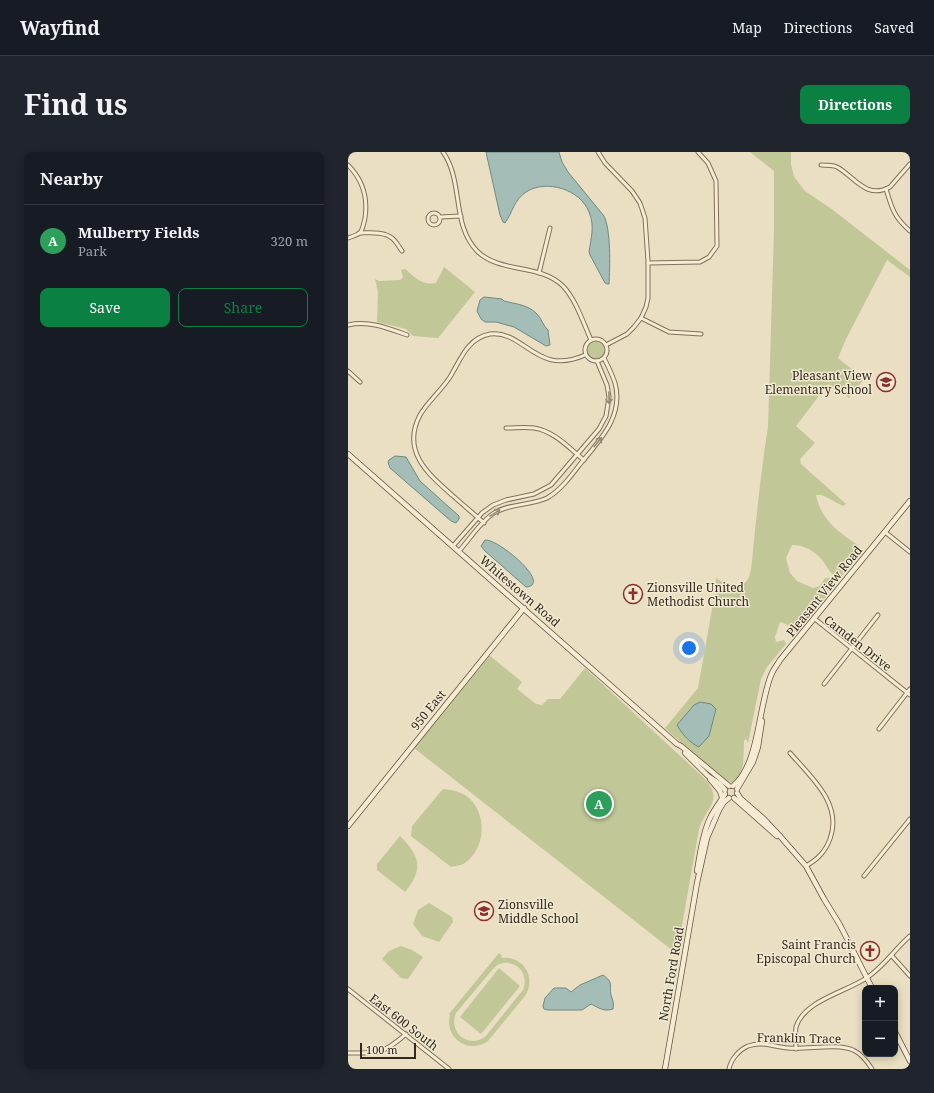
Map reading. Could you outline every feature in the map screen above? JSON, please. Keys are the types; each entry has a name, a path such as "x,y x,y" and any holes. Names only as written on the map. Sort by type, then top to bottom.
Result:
{"street":[{"path":"443,152 448,159 454,176 466,237 477,252 496,263 539,273 554,280 566,290 591,340"},
{"path":"598,152 605,163 632,191 640,203 645,218 648,263 648,298 641,318 634,328 627,334 606,345"},
{"path":"648,263 700,262 709,257 717,246 716,181 708,163 698,152"},
{"path":"821,164 836,166 868,189 876,191 890,187 910,164"},
{"path":"348,165 361,183 366,202 364,224 359,233"},
{"path":"886,189 894,215 901,224 910,231"},
{"path":"432,212 438,214 440,218 440,222 434,225 430,224 428,221 428,215 432,212"},
{"path":"440,218 461,216"},
{"path":"539,273 550,228"},
{"path":"348,238 359,233 382,234 392,238 402,251"},
{"path":"641,318 669,332 701,334"},
{"path":"348,325 367,323 389,328 407,335"},
{"path":"484,523 430,476 420,462 416,449 415,436 417,422 423,411 446,382 469,345 486,335 495,334 505,336 538,355 551,360 568,360 586,355"},
{"path":"599,339 606,345 607,352 604,358 597,361 591,360 586,355 585,346 591,340 599,339"},
{"path":"459,551 492,515 503,509 536,502 552,495 563,485 610,426 616,409 617,397 615,385 604,358"},
{"path":"453,546 485,510 497,503 534,494 546,489 558,479 601,427 609,407 608,387 597,361"},
{"path":"348,371 360,382"},
{"path":"506,428 528,427 542,430 555,437 584,460"},
{"name":"Whitestown Road","path":"348,454 677,744 724,794"},
{"name":"Pleasant View Road","path":"724,794 739,779 751,756 772,672 780,660 910,501"},
{"path":"885,532 910,552"},
{"name":"950 East","path":"348,826 524,608"},
{"path":"824,684 878,615"},
{"name":"Camden Drive","path":"814,619 908,694"},
{"path":"879,729 908,694 910,689"},
{"name":"Pleasant View Road","path":"731,798 737,792 753,762 758,747 765,699"},
{"name":"Whitestown Road","path":"677,744 731,786 741,799 764,819 791,847"},
{"path":"790,753 824,793 830,804 833,816 833,829 825,849 821,855 806,866"},
{"name":"Whitestown Road","path":"708,776 720,784 724,794"},
{"path":"724,794 731,798 791,847 806,866 840,925 870,985"},
{"name":"North Ford Road","path":"697,883 696,877 701,845 705,831 709,819 724,794"},
{"name":"North Ford Road","path":"665,1069 697,883 707,838 719,810 724,802 731,798"},
{"path":"864,876 910,818"},
{"path":"796,1049 796,1028 799,1020 806,1011 867,978 881,968 910,936"},
{"path":"892,956 910,976"},
{"name":"East 600 South","path":"348,989 449,1069"},
{"path":"348,1053 377,1053 393,1045 406,1034"},
{"path":"898,1038 910,1061"},
{"name":"Franklin Trace","path":"729,1069 736,1056 742,1050 750,1046 763,1044 796,1049 846,1048 863,1056 872,1069"}],"green space":[{"path":"750,152 791,152 791,164 794,177 805,191 833,210 910,270 910,277 887,260 846,339 838,358 864,379 849,398 828,384 796,426 815,443 800,459 801,464 846,504 843,506 822,495 816,495 822,512 838,531 859,546 861,551 860,555 841,577 834,575 823,561 813,552 805,547 792,545 786,558 790,573 797,581 813,588 820,586 825,578 829,578 833,582 834,586 798,633 795,634 789,626 780,622 775,637 776,642 784,640 786,644 767,667 761,679 748,743 746,739 744,741 744,758 742,769 737,779 733,783 723,780 665,728 698,688 715,592 716,578 728,585 741,585 748,579 751,566 768,427 774,230 774,171"},
{"path":"444,267 475,292 438,338 413,336 406,329 377,322 378,292 375,279 379,281 400,280 403,277 401,270 405,269 416,278 431,284 436,283"},
{"path":"592,341 600,341 605,346 603,357 600,359 592,359 587,354 587,346"},
{"path":"489,655 522,682 517,689 536,704 542,705 548,699 560,699 585,668 703,777 713,791 714,797 712,803 699,829 677,954 414,748"},
{"path":"443,789 458,792 471,800 480,815 482,832 477,849 472,856 463,864 451,867 411,836 412,826"},
{"path":"400,836 412,850 417,863 415,876 405,892 377,870 377,864"},
{"path":"429,903 452,917 453,922 439,942 422,936 413,924 418,910"},
{"path":"401,946 412,950 423,957 408,979 401,978 382,959 389,951"},
{"path":"499,953 502,956 501,958 516,960 526,969 529,982 525,996 488,1041 481,1045 473,1046 460,1042 454,1037 451,1031 449,1014","holes":["509,963 514,964 524,974 525,984 523,990 485,1037 472,1041 461,1037 455,1026 454,1020 456,1013 497,965"]},
{"path":"499,968 520,986 481,1034 460,1017"}],"water":[{"path":"486,152 559,152 562,162 568,172 604,216 609,239 609,284 605,283 589,252 592,222 585,204 578,197 562,188 543,186 534,188 522,195 518,199 508,219 505,223 503,222 500,215"},
{"path":"484,297 502,299 534,311 548,330 550,345 546,346 514,327 496,322 485,322 481,319 477,311 480,300"},
{"path":"395,456 406,457 420,481 459,516 456,523 451,521 390,468 388,462"},
{"path":"485,540 501,547 521,562 529,571 533,579 533,584 526,587 485,551 481,546"},
{"path":"700,702 711,704 716,709 709,736 699,747 686,738 677,725 694,705"},
{"path":"603,975 610,982 613,1009 604,1010 591,1004 582,1010 544,1009 543,1006 545,998 554,988 566,988 571,992 580,985"}],"place":[{"name":"Pleasant View Elementary School","path":"886,382"},
{"name":"Zionsville United Methodist Church","path":"633,594"},
{"name":"Mulberry Fields","path":"599,804"},
{"name":"Zionsville Middle School","path":"484,911"},
{"name":"Saint Francis Episcopal Church","path":"870,951"}]}
